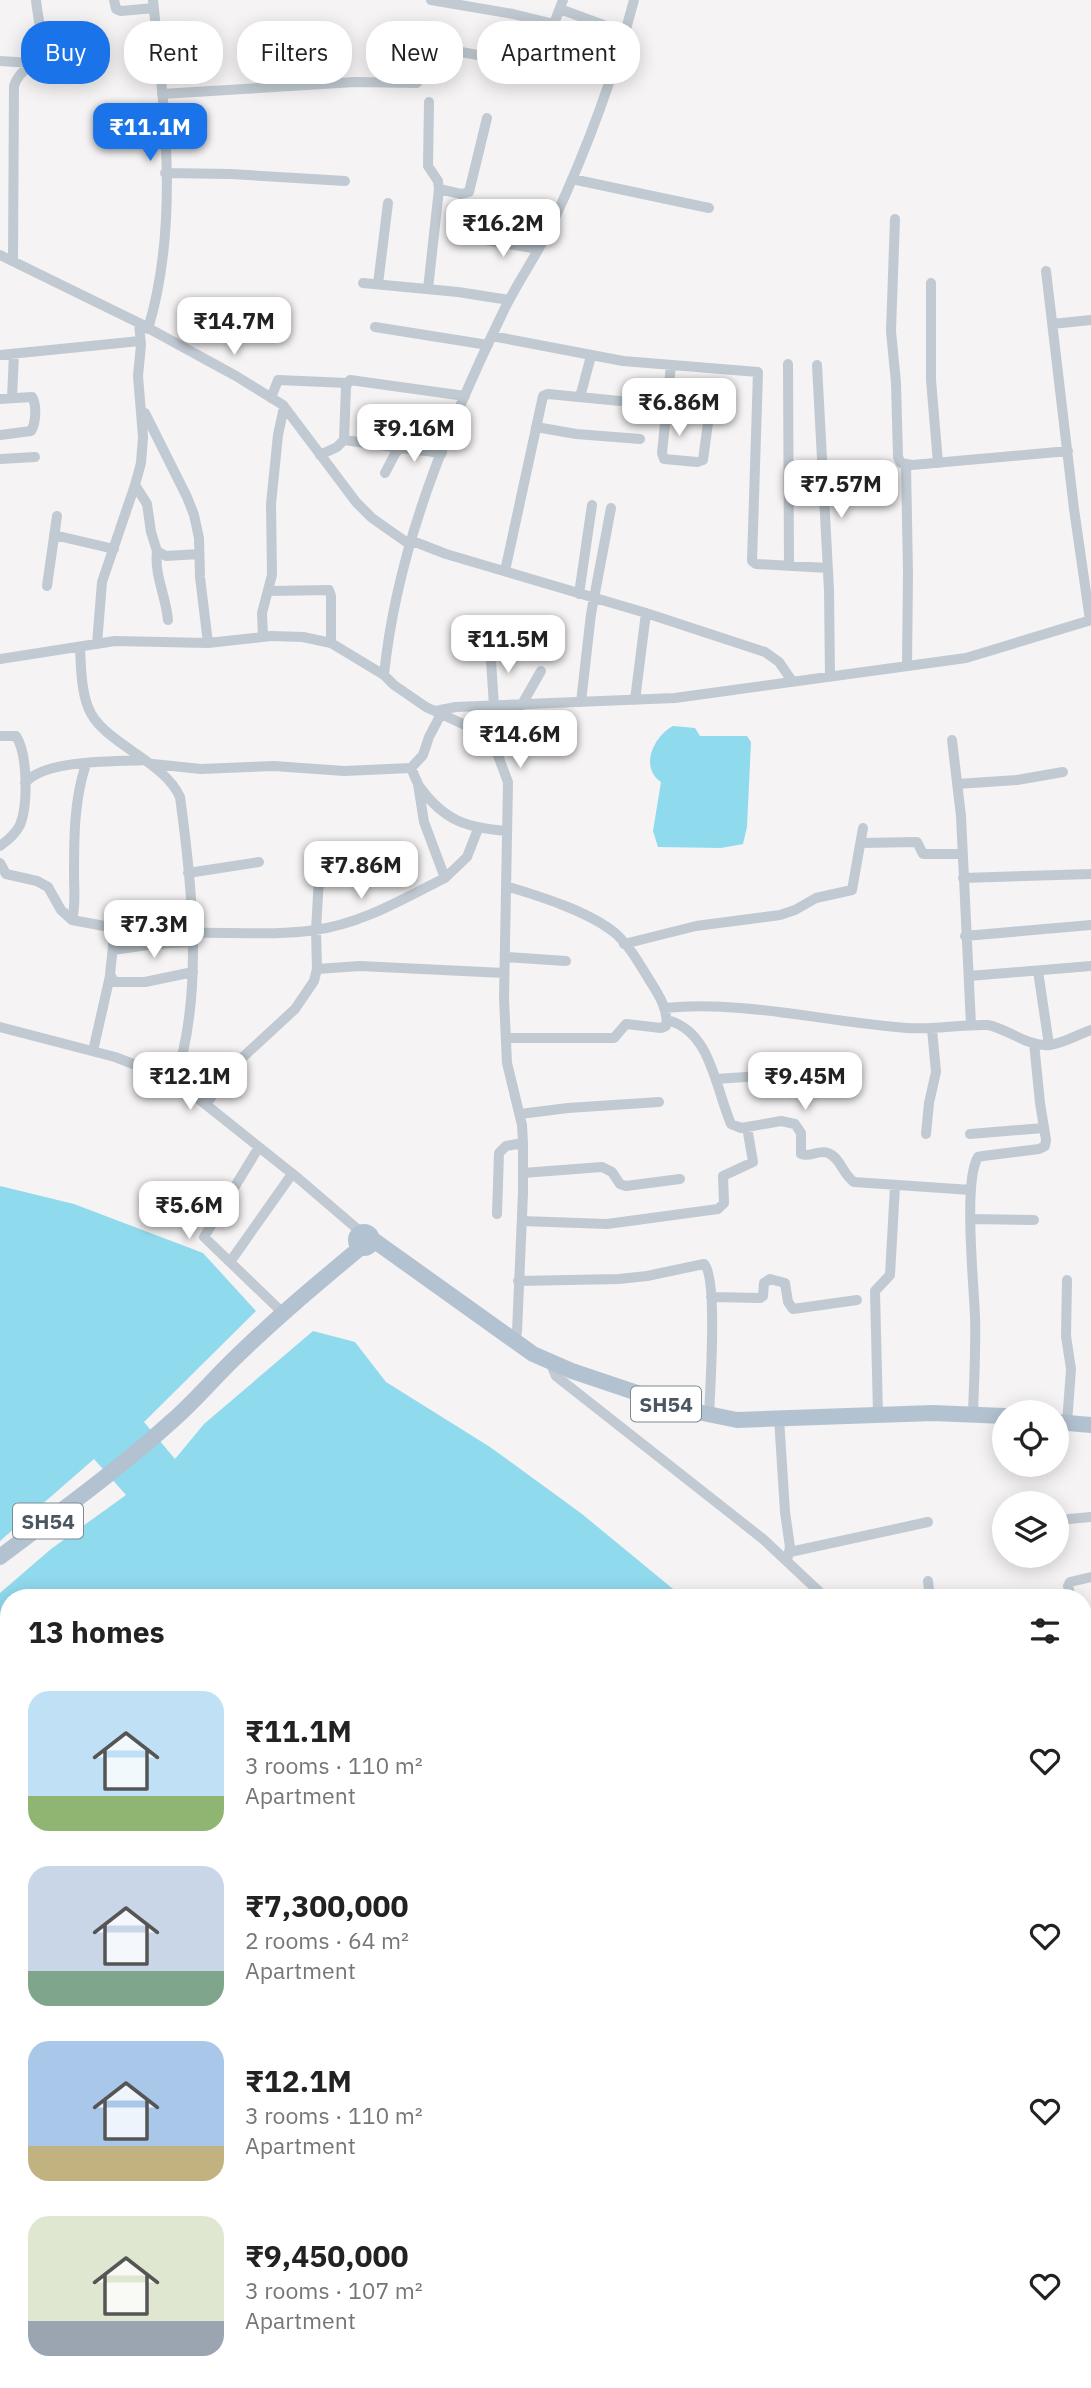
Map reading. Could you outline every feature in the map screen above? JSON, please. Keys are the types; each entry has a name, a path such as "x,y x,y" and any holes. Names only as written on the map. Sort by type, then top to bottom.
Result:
{"main road":[{"name":"SH54","path":"0,1557 170,1424 204,1393 236,1357 365,1240 514,1342 550,1362 659,1401 709,1415 737,1420 877,1414 992,1415"},
{"path":"1069,1423 1091,1425"}],"street":[{"path":"36,0 38,21"},
{"path":"97,644 102,582 135,485 142,450 142,409 138,376 140,341 163,264 166,173 153,4 121,12 116,9 114,0"},
{"path":"431,0 542,21"},
{"path":"628,21 634,0"},
{"path":"562,5 598,21"},
{"path":"0,61 21,62"},
{"path":"13,260 14,99 16,79 21,74"},
{"path":"162,94 366,82"},
{"path":"384,675 389,631 410,542 442,453 509,300 553,222 609,84"},
{"path":"0,99 14,99"},
{"path":"428,289 439,189 438,181 428,166 429,103"},
{"path":"439,189 461,194 468,192 487,118"},
{"path":"166,173 345,180"},
{"path":"572,179 709,208"},
{"path":"378,284 388,203"},
{"path":"895,219 891,331 896,383 898,457 901,463 938,463 1068,451"},
{"path":"473,238 538,249"},
{"path":"0,255 144,326 284,407 356,502 372,518 410,542 765,652 779,662 792,681"},
{"path":"438,713 456,707 675,698 966,658 1091,620 1046,271"},
{"path":"363,283 509,300"},
{"path":"931,284 931,380 938,463"},
{"path":"1052,324 1091,320"},
{"path":"374,327 490,340 591,356 759,373 752,559 755,564 828,568"},
{"path":"0,355 140,341"},
{"path":"12,398 14,354"},
{"path":"580,397 591,356"},
{"path":"788,364 789,566"},
{"path":"671,365 662,453 664,458 697,462 703,460 712,393"},
{"path":"817,365 828,568 830,676"},
{"path":"271,398 278,380 347,383 356,380 465,396"},
{"path":"320,455 337,447 344,440 347,383"},
{"path":"505,571 544,394 620,401"},
{"path":"0,399 34,398 33,428 27,433 0,435"},
{"path":"263,638 262,612 272,575 271,503 278,435 284,407"},
{"path":"142,409 187,497 198,538 208,643"},
{"path":"536,426 568,433 640,439"},
{"path":"344,440 442,453"},
{"path":"385,473 401,448"},
{"path":"0,459 35,457"},
{"path":"906,465 907,666"},
{"path":"135,485 147,504 150,533 157,551 157,572 167,601 168,620"},
{"path":"579,594 592,505"},
{"path":"580,702 611,508"},
{"path":"47,586 57,516"},
{"path":"54,535 114,549"},
{"path":"157,551 166,556 199,554"},
{"path":"269,590 329,590 331,643"},
{"path":"635,700 646,613"},
{"path":"0,659 115,641 208,643 303,637 331,643 384,675 394,685 438,713 478,731 497,753 508,782 504,973 507,1063 520,1114 523,1143 517,1332 514,1342"},
{"path":"491,645 494,706"},
{"path":"80,648 88,707 94,719 124,746 149,762 175,786 180,797 188,873 192,972 185,1038 175,1080"},
{"path":"497,753 505,740 517,706 541,671"},
{"path":"25,783 31,776 52,768 86,764 149,762 212,769 274,766 344,771 411,768 424,755 438,713"},
{"path":"0,736 12,735 19,740 25,765 20,826 0,846"},
{"path":"952,740 962,854 971,1025"},
{"path":"72,920 76,900 74,878 77,795 86,764"},
{"path":"411,768 418,784 424,822 445,878"},
{"path":"957,784 1017,780 1063,772"},
{"path":"418,784 439,810 459,822 478,828 507,831"},
{"path":"113,950 191,937 316,930 357,920 445,878 467,857 478,828"},
{"path":"624,944 696,926 780,915 816,898 852,890 863,828"},
{"path":"861,843 917,842 924,854 962,854"},
{"path":"188,873 259,862"},
{"path":"0,863 6,874 37,881 48,887 61,911 72,920 115,928 110,976 93,1051"},
{"path":"963,878 1091,874"},
{"path":"206,1105 223,1079 295,1009 310,988 317,969 319,878"},
{"path":"506,886 578,912 614,933 652,985 666,1014 666,1026 661,1028 626,1024 614,1038 506,1038"},
{"path":"965,936 1091,925"},
{"path":"506,957 566,961"},
{"path":"317,969 360,966 504,973"},
{"path":"969,976 1091,967"},
{"path":"1038,971 1049,1045"},
{"path":"110,976 114,982 127,983 192,972"},
{"path":"666,1014 694,1005 883,1026 932,1029 971,1025 999,1027 1034,1043 1049,1045 1091,1030"},
{"path":"666,1014 694,1033 716,1079 731,1124 741,1128 790,1122 799,1128 801,1133 801,1154 806,1156 830,1153 847,1178 854,1182 971,1190"},
{"path":"0,1027 115,1057 175,1080 292,1174 365,1240"},
{"path":"926,1134 936,1072 932,1029"},
{"path":"973,1414 975,1319 971,1190 974,1164 978,1157 1042,1148 1046,1144 1034,1043"},
{"path":"716,1079 789,1073"},
{"path":"520,1114 659,1102"},
{"path":"522,1221 607,1224 718,1209 724,1203 723,1176 752,1162 747,1127"},
{"path":"970,1134 1044,1128"},
{"path":"497,1213 499,1153 506,1146 523,1143"},
{"path":"259,1147 204,1237 283,1313"},
{"path":"523,1173 602,1167 612,1172 620,1184 626,1186 680,1179"},
{"path":"230,1262 292,1174"},
{"path":"877,1414 875,1291 890,1275 895,1186"},
{"path":"971,1219 1034,1220"},
{"path":"518,1281 619,1279 704,1264 711,1278 709,1415"},
{"path":"711,1297 760,1298 763,1296 764,1283 770,1279 785,1283 788,1302 793,1309 857,1300"},
{"path":"1066,1400 1071,1369 1066,1336 1067,1280"},
{"path":"550,1362 556,1377 788,1557 818,1589"},
{"path":"779,1418 788,1557"},
{"path":"1069,1518 1091,1517"},
{"path":"788,1557 928,1522"},
{"path":"1069,1589 1070,1582 1091,1577"},
{"path":"928,1581 929,1589"}],"water":[{"path":"673,726 695,728 700,736 747,736 751,742 747,827 743,844 721,848 658,847 653,831 661,782 654,776 650,760 655,744"},
{"path":"0,1186 74,1204 203,1253 256,1311 144,1422 175,1459 204,1424 313,1331 355,1342 386,1382 490,1447 582,1514 673,1589 5,1589 51,1549 126,1495 94,1459 0,1541"}]}
